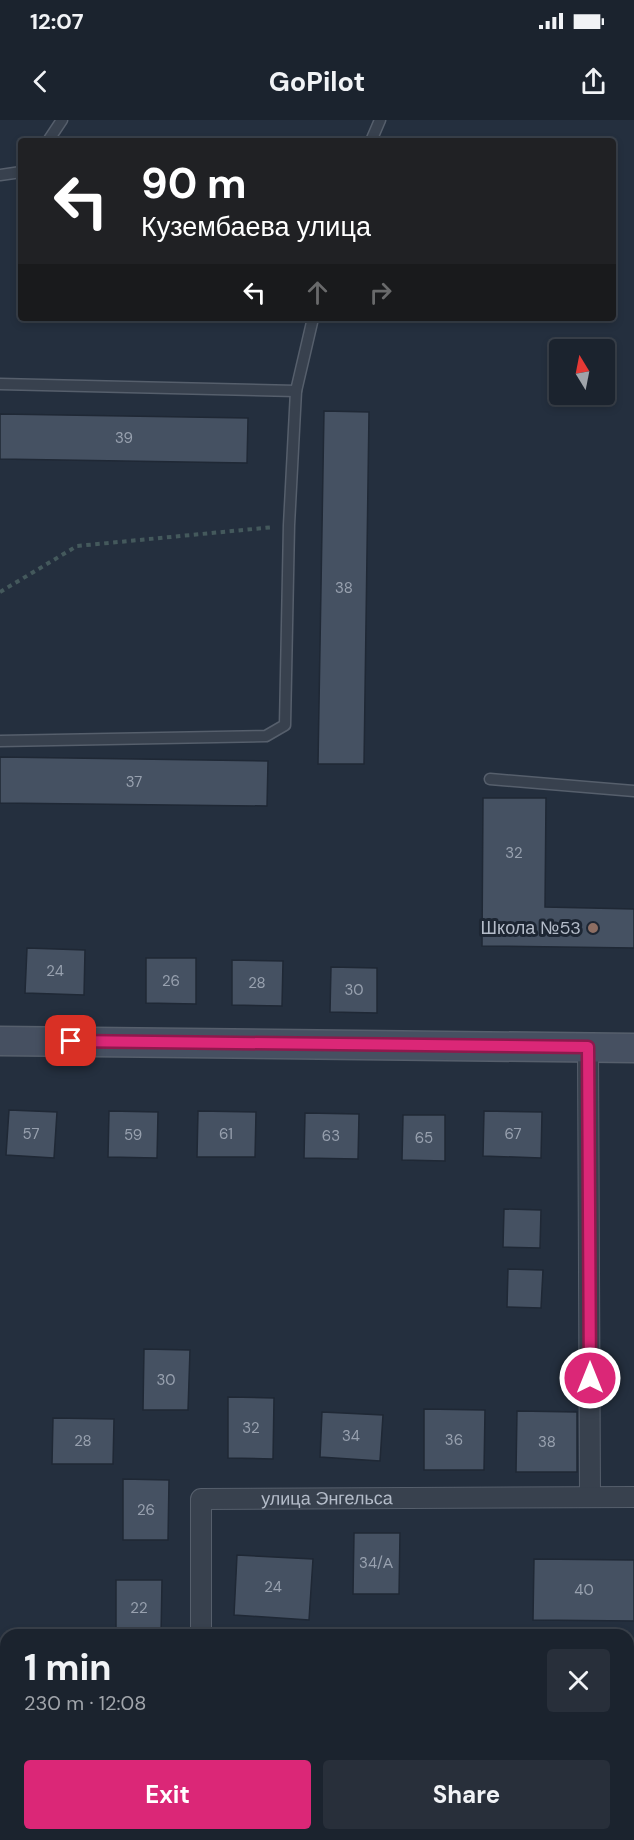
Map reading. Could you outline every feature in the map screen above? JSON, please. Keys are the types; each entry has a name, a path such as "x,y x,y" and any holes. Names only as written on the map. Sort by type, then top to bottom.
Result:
{"street":[{"path":"0,1041 634,1048"},
{"path":"588,1047 590,1496"},
{"name":"улица Энгельса","path":"201,1629 201,1499 634,1497"}],"lane":[{"path":"50,138 62,120"},
{"path":"372,138 380,120"},
{"path":"0,174 18,172"},
{"path":"0,741 266,736 285,725 289,525 296,391 312,321"},
{"path":"0,384 296,391"},
{"path":"490,779 634,791"}],"path":[{"path":"0,592 77,546 289,525"}],"building":[{"path":"324,411 369,412 364,764 318,764"},
{"path":"0,414 248,418 247,463 0,459"},
{"path":"0,757 268,761 267,806 0,803"},
{"path":"483,798 546,798 545,907 634,909 634,948 482,946"},
{"path":"27,948 85,950 84,995 25,993"},
{"path":"146,958 196,958 196,1004 146,1003"},
{"path":"232,960 283,961 282,1006 232,1005"},
{"path":"331,967 377,968 377,1013 330,1012"},
{"path":"9,1110 57,1112 54,1158 6,1155"},
{"path":"109,1111 158,1112 157,1158 108,1157"},
{"path":"198,1111 256,1112 255,1157 197,1157"},
{"path":"484,1111 542,1112 541,1158 483,1156"},
{"path":"305,1113 359,1114 358,1159 304,1158"},
{"path":"403,1115 445,1115 445,1161 402,1160"},
{"path":"504,1209 541,1210 540,1248 503,1247"},
{"path":"508,1269 543,1270 541,1308 507,1307"},
{"path":"144,1349 190,1350 188,1410 143,1410"},
{"path":"228,1397 274,1398 273,1459 228,1458"},
{"path":"424,1409 485,1410 484,1470 424,1470"},
{"path":"517,1411 577,1412 577,1472 516,1472"},
{"path":"322,1412 383,1415 380,1461 320,1457"},
{"path":"53,1418 114,1419 113,1464 52,1464"},
{"path":"123,1479 169,1480 168,1540 123,1540"},
{"path":"354,1533 400,1533 399,1594 353,1594"},
{"path":"237,1555 313,1559 309,1620 234,1615"},
{"path":"534,1559 634,1560 634,1621 533,1620"},
{"path":"116,1580 162,1580 161,1629 116,1629"}],"place":[{"name":"Школа №53","path":"593,928"}],"route":[{"path":"71,1041 588,1047 590,1378"}]}
